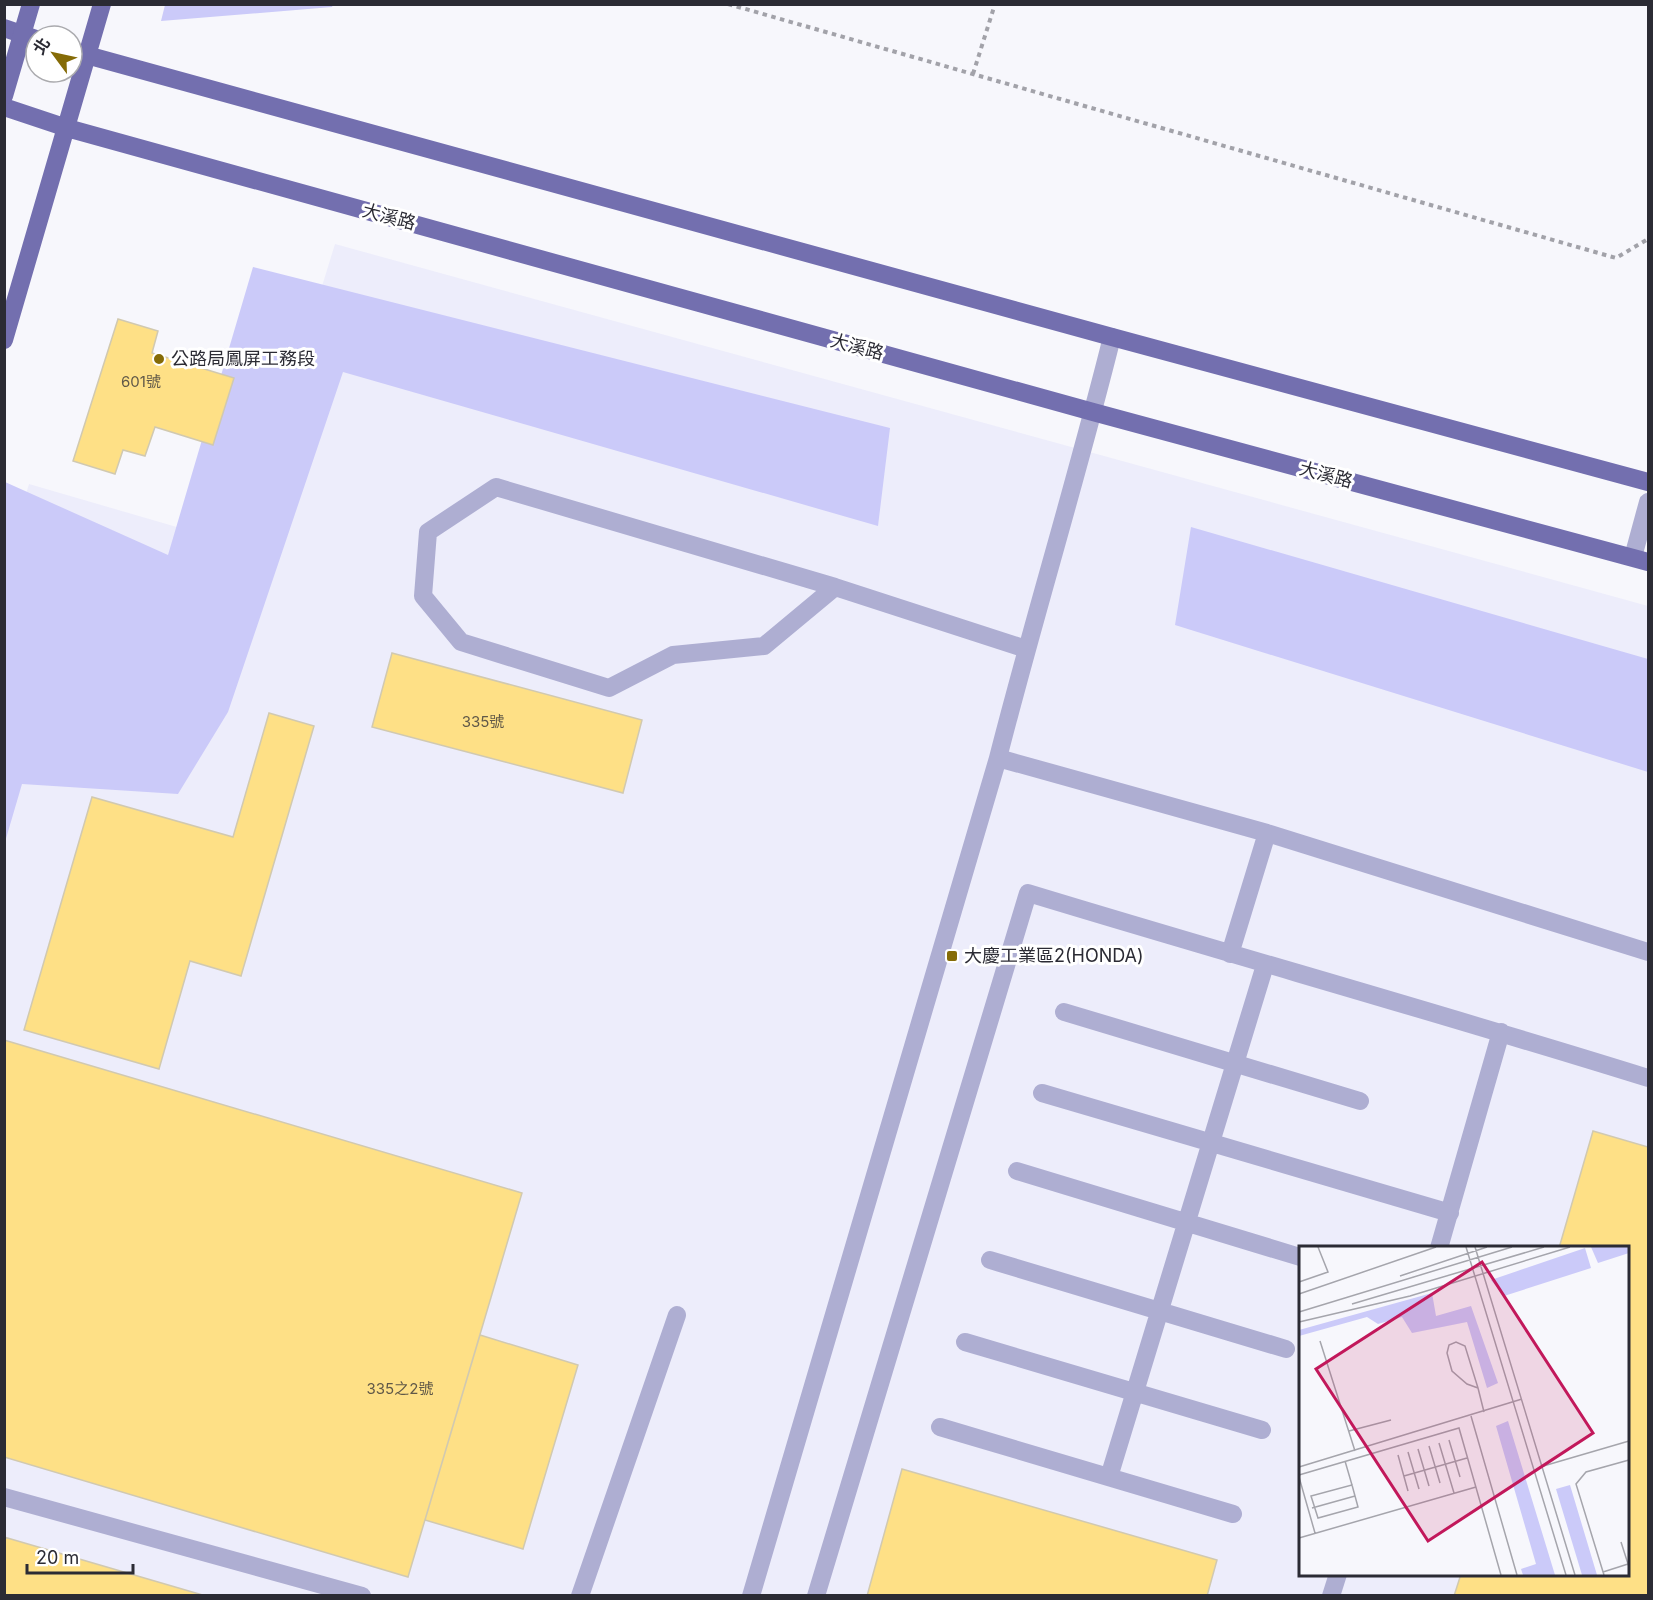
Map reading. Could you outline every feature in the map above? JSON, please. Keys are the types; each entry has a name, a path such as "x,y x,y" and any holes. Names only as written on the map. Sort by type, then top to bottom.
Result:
{"main road":[{"path":"4,96 31,4"},
{"path":"84,44 102,4"},
{"path":"4,28 24,35"},
{"path":"84,54 1648,482"},
{"path":"4,340 67,128 75,84"},
{"name":"大溪路","path":"4,107 67,128 1093,412 1641,560"}],"street":[{"path":"751,1596 998,758 1112,337"},
{"path":"835,587 764,646 673,655 609,688 461,642 423,596 428,532 496,487 835,587 1026,649"},
{"path":"1641,560 1648,502"},
{"path":"998,758 1267,833 1648,952"},
{"path":"1230,954 1267,833"},
{"path":"816,1596 1028,893 1265,965 1501,1032 1648,1078"},
{"path":"1109,1477 1265,965"},
{"path":"1064,1012 1360,1101"},
{"path":"1440,1246 1501,1032"},
{"path":"1042,1093 1450,1213"},
{"path":"1017,1171 1299,1257"},
{"path":"990,1260 1286,1349"},
{"path":"580,1596 677,1315"},
{"path":"965,1342 1262,1431"},
{"path":"940,1426 1233,1514"},
{"path":"4,1497 362,1596"},
{"path":"1331,1596 1338,1576"}],"path":[{"path":"728,4 1616,258 1648,239"},
{"path":"974,74 995,4"}],"shaded area":[{"path":"165,4 333,5 332,7 161,21"},
{"path":"335,244 1648,606 1648,1595 5,1596 5,563 29,484 242,546"},
{"path":"253,267 890,428 878,526 343,372 228,712 178,794 22,784 5,842 5,482 168,555"},
{"path":"1191,527 1648,659 1648,772 1175,625"}],"building":[{"path":"118,319 158,331 152,353 234,378 213,445 155,427 145,456 123,450 115,474 73,461"},
{"path":"392,653 642,720 623,793 372,727"},
{"path":"269,713 314,726 241,976 190,961 159,1069 24,1030 92,797 233,837"},
{"path":"4,1040 522,1193 408,1577 4,1457"},
{"path":"1593,1131 1648,1147 1648,1596 1454,1596 1460,1576 1629,1576 1629,1246 1560,1246"},
{"path":"480,1335 578,1365 523,1549 425,1520"},
{"path":"902,1469 1217,1560 1207,1596 867,1596"},
{"path":"4,1537 206,1596 4,1596"}],"place":[{"name":"公路局鳳屏工務段","path":"159,359"},
{"name":"大慶工業區2(HONDA)","path":"952,956"}]}
